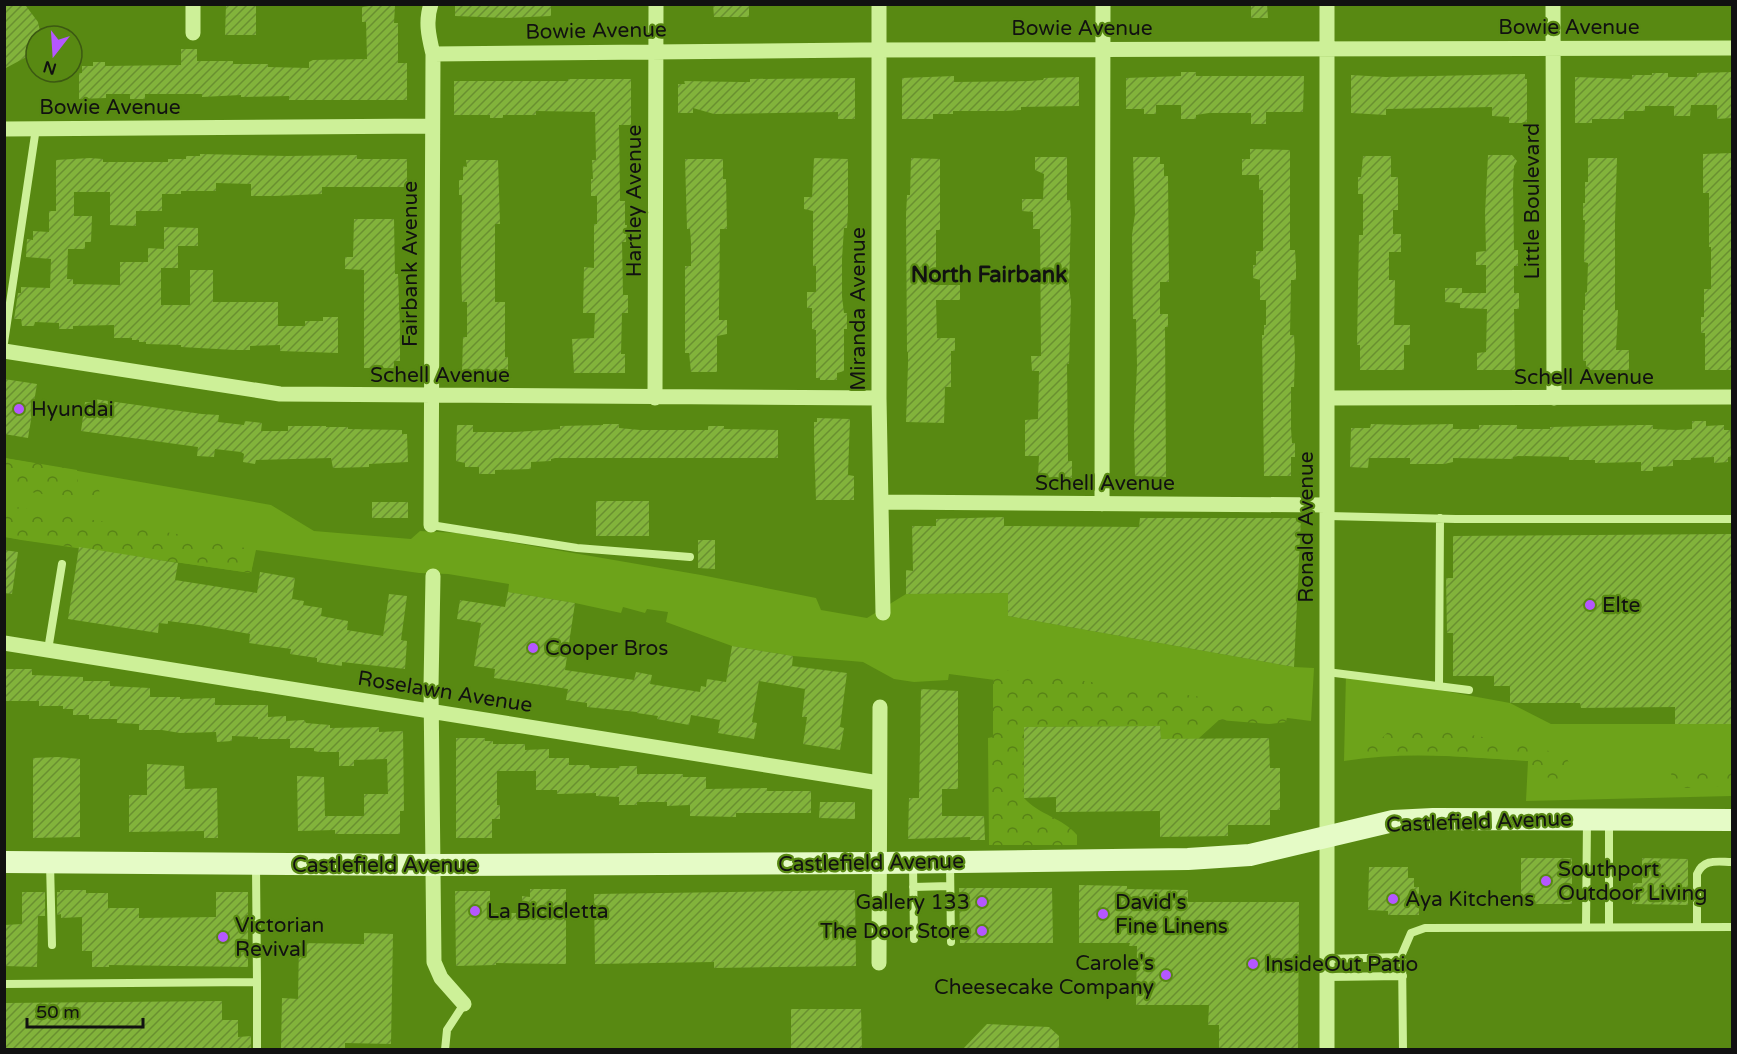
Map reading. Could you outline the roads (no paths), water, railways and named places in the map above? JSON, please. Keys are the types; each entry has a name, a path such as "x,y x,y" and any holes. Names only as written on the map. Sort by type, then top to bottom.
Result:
{"street":[{"path":"193,4 193,33"},
{"name":"Fairbank Avenue","path":"431,4 428,15 428,30 433,54 431,525"},
{"name":"Hartley Avenue","path":"654,398 656,4"},
{"name":"Miranda Avenue","path":"879,4 879,398 883,613"},
{"path":"1102,504 1103,4"},
{"name":"Ronald Avenue","path":"1327,4 1327,1050"},
{"name":"Little Boulevard","path":"1553,4 1554,398"},
{"name":"Bowie Avenue","path":"433,54 879,50 1732,48"},
{"name":"Bowie Avenue","path":"4,129 431,126"},
{"name":"Schell Avenue","path":"4,351 280,394 432,397 879,398"},
{"name":"Schell Avenue","path":"1327,398 1732,397"},
{"name":"Schell Avenue","path":"882,502 1102,504 1327,510"},
{"path":"433,576 434,962 441,978 464,1004"},
{"name":"Roselawn Avenue","path":"4,643 879,783"},
{"path":"879,963 880,706"},
{"name":"Castlefield Avenue","path":"4,862 433,865 879,863 1188,858 1250,855 1393,821 1732,819"}],"lane":[{"path":"4,344 36,128"},
{"path":"1327,510 1440,519 1732,519"},
{"path":"1439,686 1440,519"},
{"path":"431,525 577,548 690,557"},
{"path":"48,650 62,564"},
{"path":"1327,672 1469,690"},
{"path":"1586,927 1598,819"},
{"path":"1598,819 1609,927"},
{"path":"50,862 52,945"},
{"path":"912,862 914,939"},
{"path":"950,862 951,942"},
{"path":"1697,927 1697,874 1700,867 1706,862 1732,862"},
{"path":"256,864 257,1050"},
{"path":"913,887 950,886"},
{"path":"1403,1050 1402,957 1411,933 1425,928 1732,927"},
{"path":"1326,959 1402,957"},
{"path":"1327,977 1403,976"},
{"path":"4,984 257,982"},
{"path":"444,1050 447,1030 464,1004"}],"place":[{"name":"Hyundai","path":"19,409"},
{"name":"Elte","path":"1590,605"},
{"name":"Cooper Bros","path":"533,648"},
{"name":"Southport Outdoor Living","path":"1546,881"},
{"name":"Aya Kitchens","path":"1393,899"},
{"name":"Gallery 133","path":"982,902"},
{"name":"La Bicicletta","path":"475,911"},
{"name":"David's Fine Linens","path":"1103,914"},
{"name":"The Door Store","path":"982,931"},
{"name":"Victorian Revival","path":"223,937"},
{"name":"InsideOut Patio","path":"1253,964"},
{"name":"Carole's Cheesecake Company","path":"1166,975"}],"district":[{"name":"North Fairbank","path":"989,275"}]}
